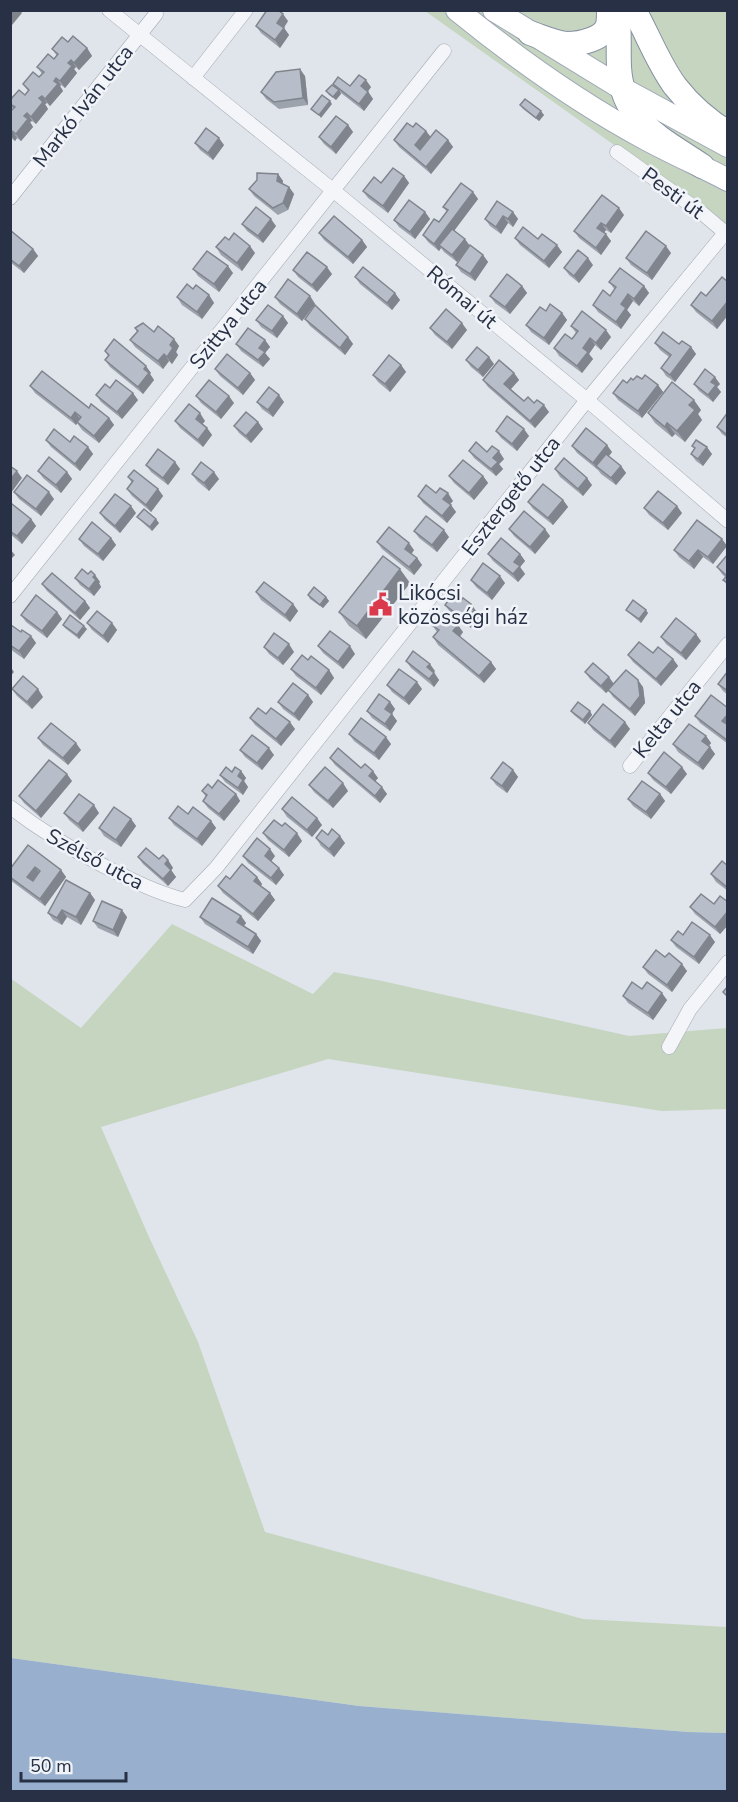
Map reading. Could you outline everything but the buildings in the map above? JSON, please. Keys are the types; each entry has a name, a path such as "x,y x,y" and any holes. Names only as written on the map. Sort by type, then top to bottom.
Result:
{"highway":[{"path":"530,33 567,44 584,41 594,38 608,26 609,10"},
{"path":"617,10 623,89 636,118 702,166"},
{"path":"634,10 674,85 693,106 717,127 728,133"}],"main road":[{"path":"457,10 586,104 647,139 728,180"},
{"path":"494,10 623,89 728,146"}],"street":[{"name":"Római út","path":"110,10 334,190 587,400 728,521"},
{"path":"193,78 246,10"},
{"name":"Markó Iván utca","path":"10,198 156,14"},
{"name":"Szittya utca","path":"10,596 444,51"},
{"name":"Pesti út","path":"617,152 702,213 726,234"},
{"name":"Esztergető utca","path":"185,900 223,858 587,400 726,234"},
{"name":"Kelta utca","path":"630,766 728,644"},
{"name":"Szélső utca","path":"10,807 31,824 82,854 161,894 185,900"},
{"path":"669,1047 690,1010 728,962"}],"green space":[{"path":"425,11 727,11 727,225"},
{"path":"172,924 313,994 334,972 629,1036 727,1028 727,1109 662,1111 328,1059 101,1127 198,1342 265,1532 583,1619 727,1627 727,1733 688,1732 359,1706 11,1658 10,978 81,1028"}],"water":[{"path":"11,1658 359,1706 688,1732 727,1733 727,1791 11,1791"}],"place":[{"name":"Likócsi közösségi ház","path":"380,605"}]}
